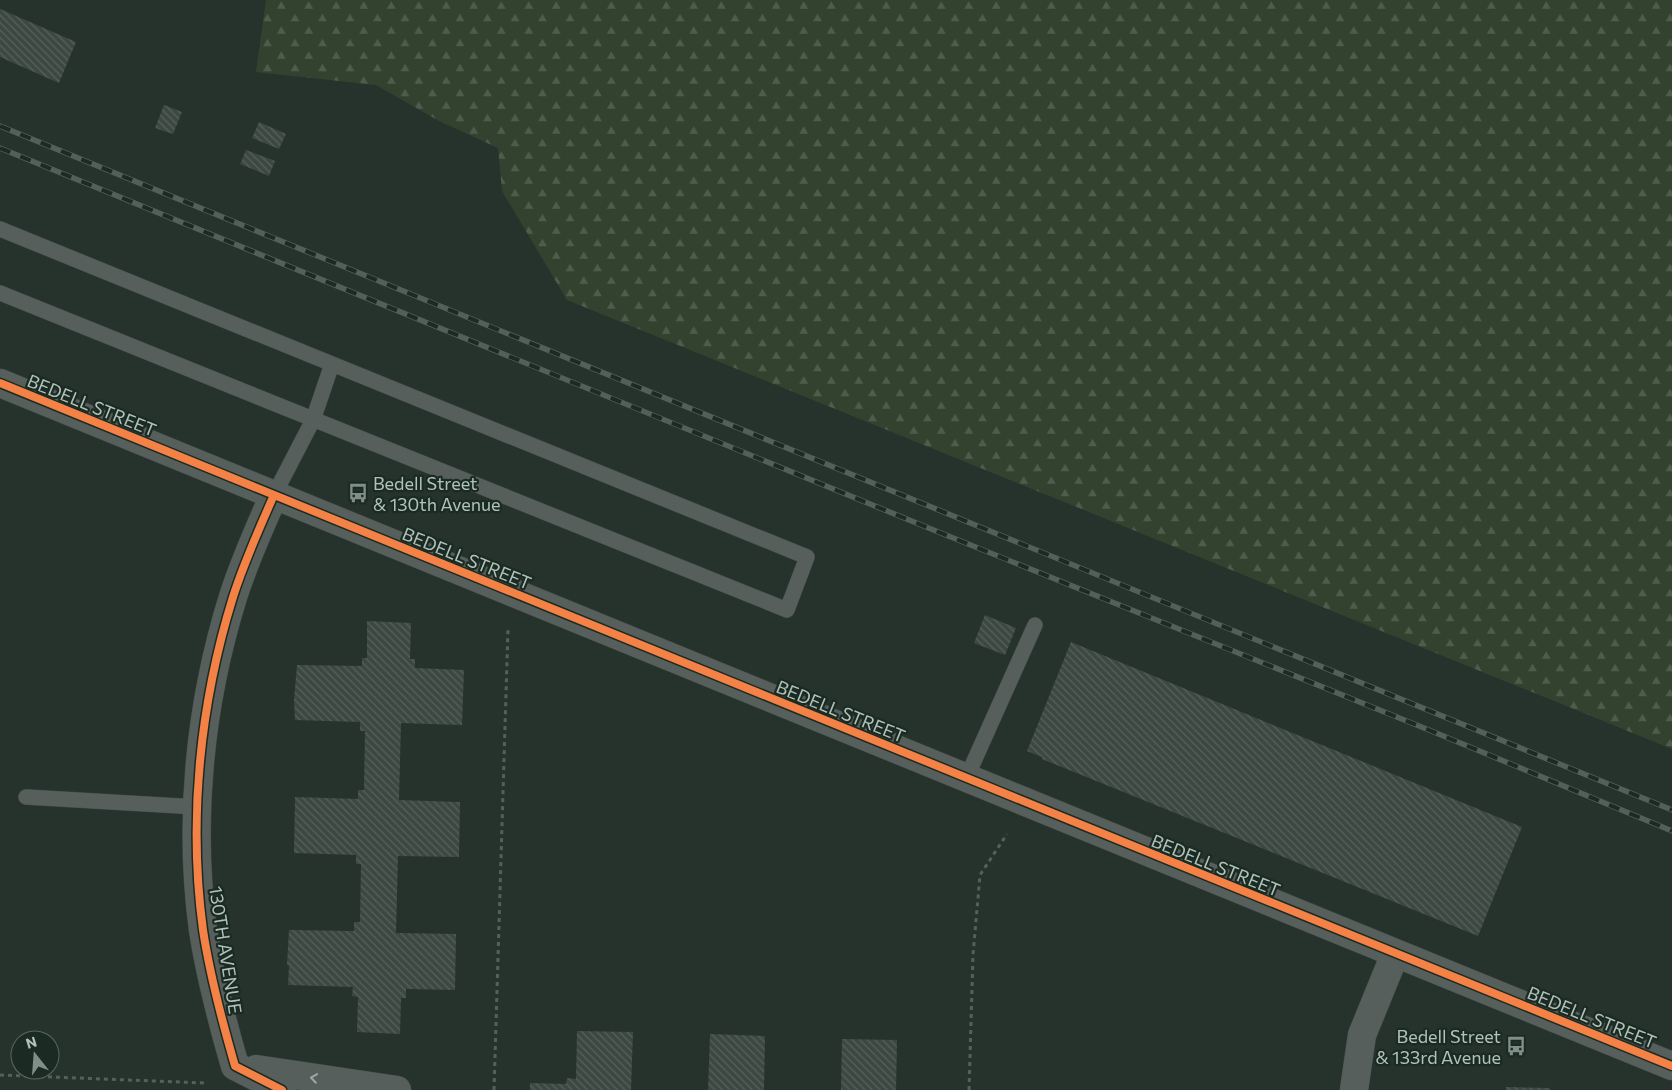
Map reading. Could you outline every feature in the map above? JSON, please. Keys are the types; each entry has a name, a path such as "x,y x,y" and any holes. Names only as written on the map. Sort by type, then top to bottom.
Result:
{"street":[{"name":"BEDELL STREET","path":"0,383 1672,1066"},
{"name":"130TH AVENUE","path":"235,1066 216,999 204,930 199,886 197,807 200,758 213,673 233,597 249,552 274,495"},
{"path":"1354,1090 1362,1035 1395,954"},
{"path":"235,1066 282,1090"},
{"path":"235,1066 397,1090"}],"lane":[{"path":"0,229 807,558 787,610 0,293"},
{"path":"274,495 313,420 332,364"},
{"path":"966,778 1035,625"},
{"path":"26,797 197,807"}],"path":[{"path":"494,1090 508,628"},
{"path":"969,1090 973,955 980,875 1007,834"},
{"path":"0,1075 205,1083"}],"green space":[{"path":"266,0 1672,0 1672,749 567,300 502,191 498,148 439,121 376,85 256,72"}],"building":[{"path":"0,9 76,42 59,83 0,57"},
{"path":"164,105 182,112 173,134 155,128"},
{"path":"259,122 286,134 279,149 252,138"},
{"path":"246,150 275,161 269,176 240,164"},
{"path":"985,615 1016,628 1005,655 974,643"},
{"path":"367,621 411,623 410,659 415,659 415,668 464,670 462,725 401,723 399,800 460,802 459,857 398,856 396,933 456,934 455,990 406,989 406,998 401,998 400,1034 357,1032 358,997 352,996 353,987 288,985 289,930 354,931 354,922 360,922 361,864 356,864 356,855 294,853 295,797 358,799 358,790 364,790 365,731 360,731 360,722 295,720 294,700 297,665 362,666 362,658 367,658"},
{"path":"1071,642 1522,827 1478,936 1042,759 1042,757 1027,751"},
{"path":"577,1031 633,1032 631,1090 530,1090 530,1083 566,1084 567,1078 576,1079"},
{"path":"710,1034 765,1036 764,1090 708,1090"},
{"path":"842,1039 897,1040 896,1090 841,1090"},
{"path":"1506,1087 1550,1088 1550,1090 1506,1090"}],"railway":[{"path":"0,126 1672,810"},
{"path":"0,148 936,531 1429,730 1672,831"}],"cycle path":[{"path":"0,383 1672,1066"},
{"path":"274,495 237,584 212,678 200,762 197,846 203,930 217,998 235,1066 282,1090"}],"place":[{"name":"Bedell Street & 130th Avenue","path":"358,493"},
{"name":"Bedell Street & 133rd Avenue","path":"1516,1046"}]}
